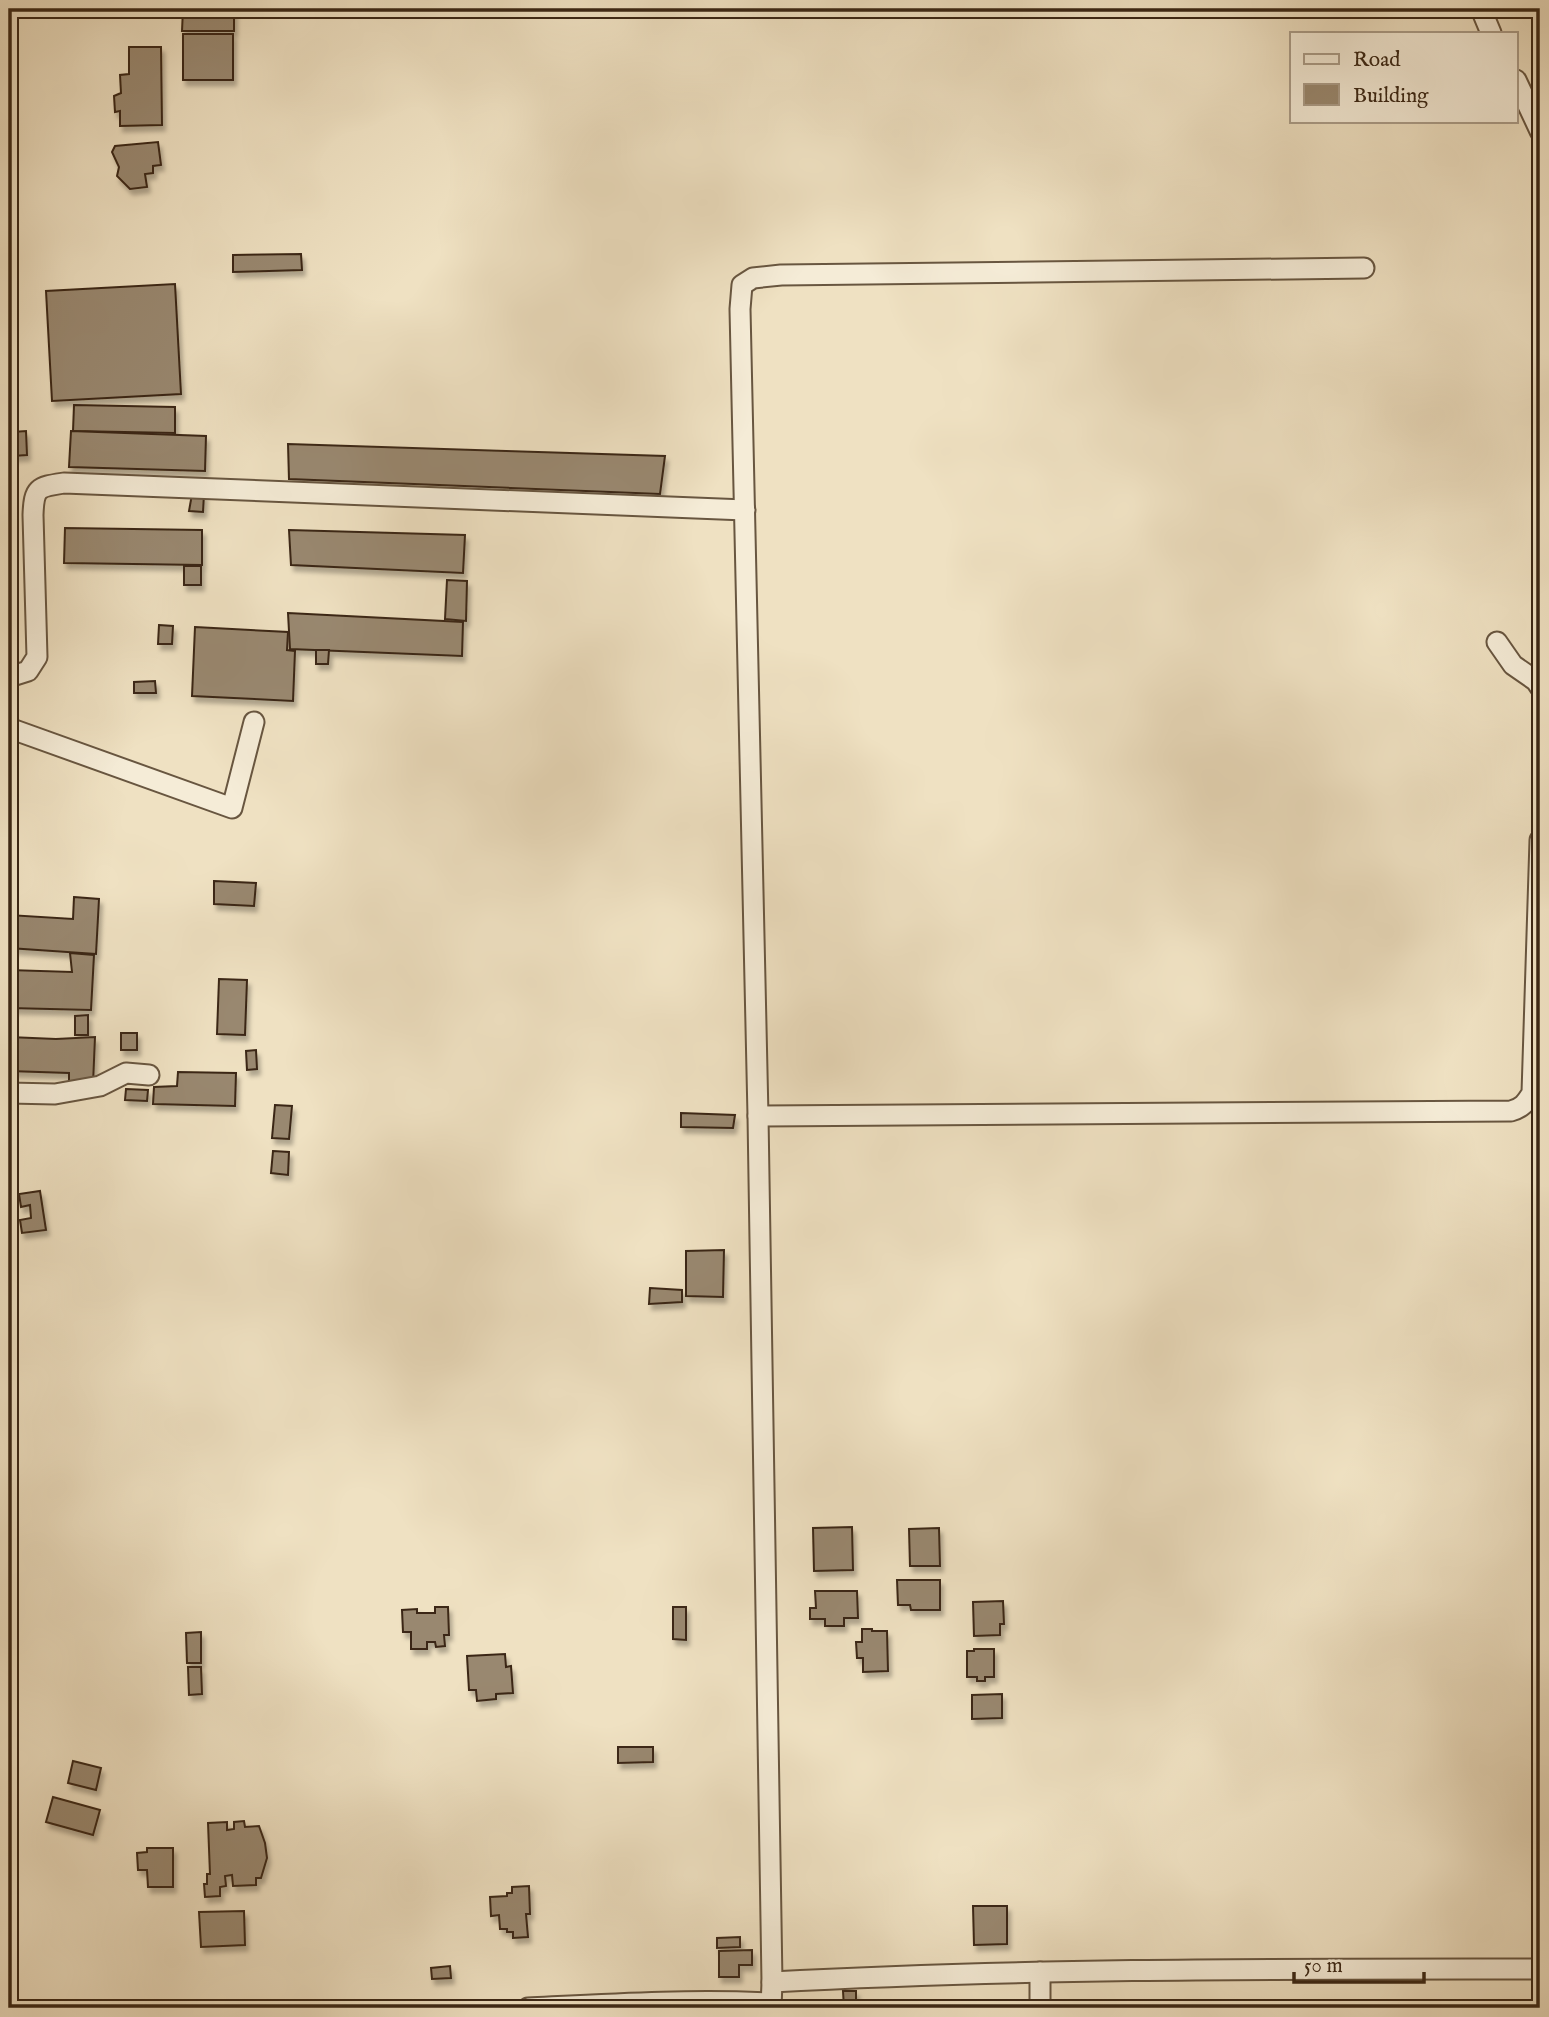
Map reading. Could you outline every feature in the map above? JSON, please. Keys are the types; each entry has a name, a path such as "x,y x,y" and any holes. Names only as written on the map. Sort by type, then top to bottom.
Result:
{"street":[{"path":"1481,9 1491,32"},
{"path":"1518,84 1540,131"},
{"path":"528,2008 671,2001 771,2006 758,1116 740,300 742,285 753,278 809,275 1364,268"},
{"path":"9,677 28,671 37,657 33,515 34,497 44,486 64,483 745,510"},
{"path":"1497,642 1513,665 1536,681 1540,687"},
{"path":"9,728 232,808 254,722"},
{"path":"758,1116 1497,1112 1520,1108 1532,1093 1540,840"},
{"path":"9,1093 55,1094 100,1086 126,1073 149,1075"},
{"path":"772,1982 1040,1972 1540,1969"},
{"path":"1040,1972 1040,2008"}],"building":[{"path":"183,9 234,9 234,31 182,31"},
{"path":"183,34 233,34 233,80 183,80"},
{"path":"129,47 161,47 162,125 120,126 120,111 115,112 114,96 121,93 120,75 129,74"},
{"path":"158,142 161,165 153,166 153,173 145,174 147,187 130,189 117,176 119,167 112,152 115,146"},
{"path":"301,254 302,270 233,272 233,255"},
{"path":"175,284 181,394 52,401 46,291"},
{"path":"74,405 175,407 175,433 73,431"},
{"path":"26,431 27,455 13,456 12,432"},
{"path":"71,431 206,436 205,471 69,467"},
{"path":"288,444 665,456 660,494 289,479"},
{"path":"192,494 204,494 203,512 189,511"},
{"path":"65,528 202,530 202,565 64,563"},
{"path":"289,530 465,535 463,573 291,565"},
{"path":"184,566 201,566 201,585 184,585"},
{"path":"447,580 467,581 466,621 445,619"},
{"path":"288,613 463,622 462,656 290,649"},
{"path":"159,625 173,626 172,644 158,644"},
{"path":"195,627 288,632 287,650 295,651 293,701 192,696"},
{"path":"316,650 329,650 328,664 316,664"},
{"path":"155,681 156,693 134,693 134,682"},
{"path":"214,881 256,883 254,906 214,904"},
{"path":"74,897 99,899 96,954 9,948 9,915 73,919"},
{"path":"70,953 94,955 91,1010 9,1008 9,970 72,972"},
{"path":"219,979 247,980 245,1035 217,1034"},
{"path":"88,1015 88,1035 75,1035 75,1016"},
{"path":"121,1033 137,1033 137,1050 121,1050"},
{"path":"9,1037 95,1037 93,1084 69,1086 69,1073 9,1071"},
{"path":"256,1050 257,1069 247,1070 246,1051"},
{"path":"178,1072 236,1073 235,1106 153,1104 154,1087 177,1086"},
{"path":"126,1089 148,1090 147,1101 125,1100"},
{"path":"275,1105 292,1106 289,1139 272,1138"},
{"path":"681,1113 735,1115 733,1128 681,1127"},
{"path":"273,1151 289,1152 288,1175 271,1173"},
{"path":"40,1191 46,1230 22,1233 20,1220 31,1218 30,1205 21,1207 19,1194"},
{"path":"724,1250 723,1297 686,1296 686,1251"},
{"path":"650,1288 682,1290 682,1302 649,1304"},
{"path":"852,1527 853,1570 814,1571 813,1528"},
{"path":"939,1528 940,1566 910,1566 909,1529"},
{"path":"897,1580 940,1580 940,1610 911,1610 910,1605 898,1605"},
{"path":"815,1591 857,1591 858,1618 844,1618 844,1626 825,1626 825,1619 810,1619 810,1608 816,1608"},
{"path":"1003,1601 1004,1624 1000,1624 1000,1635 974,1636 973,1602"},
{"path":"435,1607 448,1607 449,1635 444,1635 445,1646 436,1647 435,1642 427,1642 427,1649 411,1649 411,1632 403,1632 402,1610 417,1609 417,1613 435,1613"},
{"path":"673,1607 686,1607 686,1640 673,1639"},
{"path":"862,1629 887,1631 888,1671 863,1672 863,1658 857,1658 856,1642 862,1642"},
{"path":"201,1632 201,1663 187,1663 186,1633"},
{"path":"994,1649 994,1677 977,1681 977,1677 967,1677 967,1651"},
{"path":"505,1654 506,1667 511,1666 513,1693 496,1694 496,1699 477,1701 476,1690 469,1690 467,1656"},
{"path":"188,1667 201,1667 202,1694 189,1695"},
{"path":"1002,1694 1002,1718 972,1719 972,1695"},
{"path":"618,1747 653,1747 653,1762 618,1763"},
{"path":"73,1761 101,1768 96,1790 68,1783"},
{"path":"53,1797 100,1810 93,1835 46,1822"},
{"path":"244,1821 245,1827 259,1826 265,1843 267,1858 261,1878 256,1878 256,1885 233,1886 232,1875 225,1876 226,1886 220,1887 220,1896 205,1897 204,1884 207,1884 207,1874 210,1874 208,1823 227,1822 227,1830 234,1829 234,1822"},
{"path":"147,1848 173,1848 173,1887 148,1887 147,1870 138,1870 137,1853 147,1852"},
{"path":"529,1886 530,1914 526,1914 528,1937 513,1938 513,1932 500,1929 499,1915 491,1916 490,1897 507,1896 507,1893 512,1893 512,1887"},
{"path":"973,1906 1007,1906 1007,1944 974,1945"},
{"path":"244,1911 245,1945 201,1947 199,1912"},
{"path":"740,1937 740,1947 717,1948 717,1938"},
{"path":"752,1950 752,1965 739,1965 739,1977 719,1977 719,1951"},
{"path":"450,1966 451,1978 432,1979 431,1968"},
{"path":"843,1991 856,1991 856,2008 844,2008"},
{"path":"875,2000 903,2000 903,2008 875,2008"}]}
